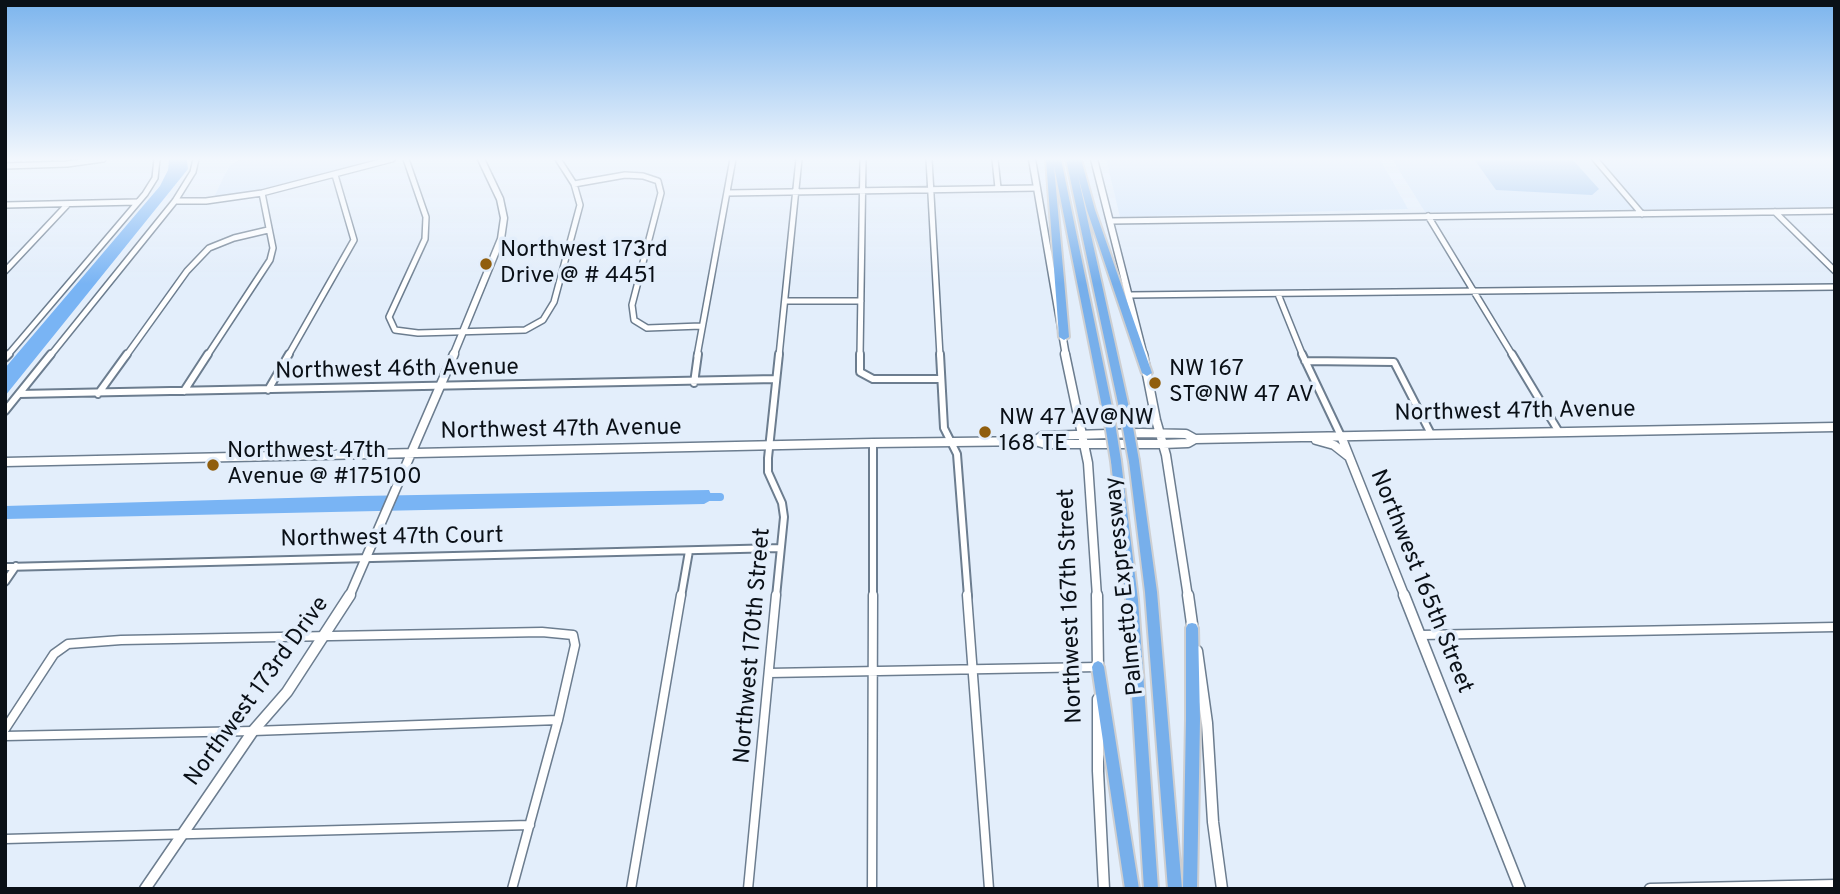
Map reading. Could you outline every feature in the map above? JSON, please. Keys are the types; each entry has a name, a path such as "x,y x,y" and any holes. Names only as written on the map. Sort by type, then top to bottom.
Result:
{"highway":[{"path":"1054,201 1063,337"},
{"name":"Palmetto Expressway","path":"1065,201 1116,461 1132,600 1151,889"},
{"name":"Palmetto Expressway","path":"1079,201 1134,461 1151,592 1175,889"},
{"path":"1088,201 1147,373"},
{"path":"1190,889 1192,628"},
{"path":"1098,667 1132,889"}],"street":[{"path":"5,411 175,201 208,201"},
{"path":"184,391 270,260 273,248 263,201"},
{"path":"268,390 354,240 343,201"},
{"path":"420,201 426,217 425,239 389,317 395,330 525,330 543,320 554,302 578,219 579,201"},
{"name":"Northwest 173rd Drive","path":"145,889 253,731 287,692 351,595 494,256 503,227 500,201"},
{"path":"659,201 632,305 634,320 647,328 701,326"},
{"path":"694,383 701,326 725,201"},
{"name":"Northwest 170th Street","path":"748,889 784,517 782,503 768,472 795,201"},
{"path":"862,201 860,372 873,379 941,379"},
{"path":"931,201 944,428 957,454 989,889"},
{"name":"Northwest 167th Street","path":"1039,201 1057,314 1085,444 1096,570 1098,771 1104,889"},
{"path":"1105,201 1130,295 1163,444 1203,684 1213,822 1222,889"},
{"path":"1631,201 1642,214"},
{"path":"5,205 137,202"},
{"path":"5,358 137,202"},
{"path":"5,271 68,204"},
{"path":"1110,221 1835,211"},
{"path":"1775,212 1835,271"},
{"path":"1428,216 1559,432"},
{"path":"98,394 187,271 209,248 234,238 268,230"},
{"path":"1130,295 1835,287"},
{"name":"Northwest 165th Street","path":"1278,294 1305,361 1350,457 1520,889"},
{"path":"785,300 861,301"},
{"path":"1305,361 1394,362 1404,376 1431,434"},
{"name":"Northwest 46th Avenue","path":"19,394 694,383 776,379"},
{"name":"Northwest 47th Avenue","path":"5,462 873,443 1035,441 1045,444 1163,444 1188,443 1195,439 1835,427"},
{"name":"Northwest 47th Avenue","path":"1035,441 1042,436 1160,433 1186,434 1195,439"},
{"path":"1303,437 1334,445 1350,457"},
{"path":"872,889 873,443"},
{"name":"Northwest 47th Court","path":"5,567 780,548"},
{"path":"631,889 689,551"},
{"path":"5,582 16,566"},
{"path":"1421,635 1835,627"},
{"path":"5,729 54,654 68,644 121,640 542,632 573,635 575,645 558,720 512,889"},
{"path":"769,673 1098,667"},
{"path":"5,736 253,731 558,720"},
{"path":"5,839 530,825"},
{"path":"1650,889 1835,885"}],"shaded area":[{"path":"147,201 162,201 5,396 5,368"},
{"path":"1116,201 1403,201 1408,209 1120,217"},
{"path":"1418,201 1835,201 1835,207 1425,212"},
{"path":"709,490 713,499 704,504 5,519 5,506"}],"waterway":[{"path":"704,497 720,497"}],"place":[{"name":"Northwest 173rd Drive @ # 4451","path":"486,264"},
{"name":"NW 167 ST@NW 47 AV","path":"1155,383"},
{"name":"NW 47 AV@NW 168 TE","path":"985,432"},
{"name":"Northwest 47th Avenue @ #175100","path":"213,465"}]}
